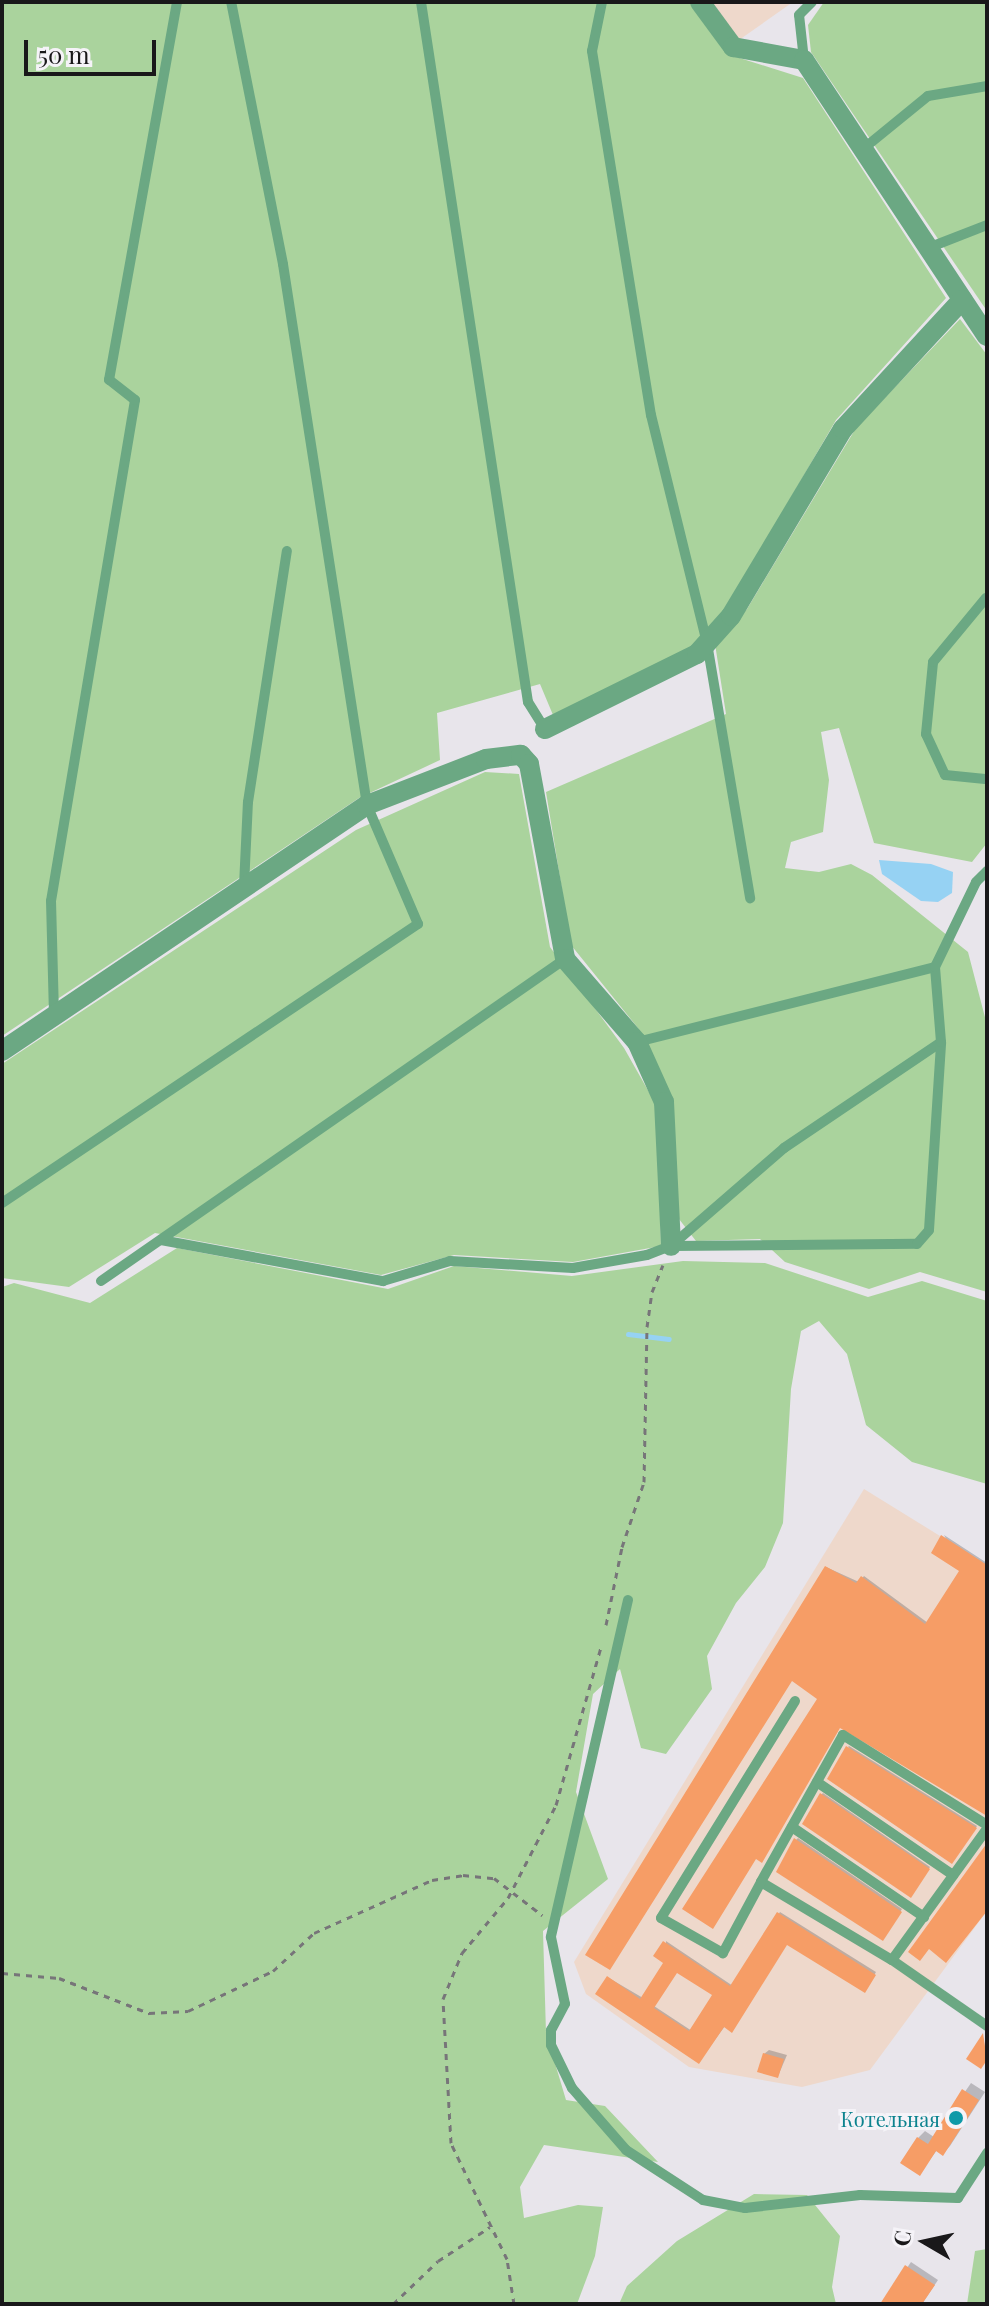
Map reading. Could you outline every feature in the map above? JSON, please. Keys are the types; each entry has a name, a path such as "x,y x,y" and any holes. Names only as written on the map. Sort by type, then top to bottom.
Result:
{"street":[{"path":"700,2 733,47 804,60 987,336"},
{"path":"545,729 697,654 731,616 843,429 962,300"},
{"path":"2,1051 367,805 486,759 521,755 529,764 565,959 637,1042 664,1102 671,1246"}],"lane":[{"path":"54,1015 51,901 135,400 109,380 177,2"},
{"path":"2,1203 418,924 367,805 283,264 231,2"},
{"path":"421,2 528,702 545,729"},
{"path":"602,2 592,51 651,415 707,643 750,898"},
{"path":"804,60 799,15 812,2"},
{"path":"863,149 928,96 987,86"},
{"path":"928,248 987,225"},
{"path":"244,888 248,802 287,551"},
{"path":"986,598 933,662 926,734 945,775 986,779"},
{"path":"161,1240 383,1281 450,1261 573,1268 671,1246 917,1244 929,1230 941,1042 935,967 976,882 987,871"},
{"path":"101,1281 565,959"},
{"path":"637,1042 935,967"},
{"path":"671,1246 784,1148 941,1042"},
{"path":"628,1600 551,1937 565,2004 551,2030 551,2045 566,2078 596,2121 626,2150 703,2200 745,2208 860,2195 958,2198 987,2153"},
{"path":"795,1701 661,1918 723,1953 843,1735 987,1827 892,1960"},
{"path":"817,1782 953,1875"},
{"path":"792,1827 924,1917"},
{"path":"761,1882 892,1960 987,2026"}],"path":[{"path":"514,2304 507,2259 451,2143 443,1999 462,1953 512,1892 556,1805 603,1640 622,1547 644,1482 647,1327 652,1292 671,1246"},
{"path":"2,1973 59,1978 149,2013 188,2011 273,1971 314,1933 432,1880 463,1875 494,1878 539,1912 551,1937"},
{"path":"393,2304 438,2261 492,2226"}],"shaded area":[{"path":"712,2 793,2 739,40"},
{"path":"864,1489 987,1565 987,1911 870,2070 802,2087 689,2067 586,1994 574,1962"}],"green space":[{"path":"2,2 689,2 727,54 803,78 946,298 836,420 725,611 692,648 553,715 540,684 437,713 440,760 359,798 2,1036"},
{"path":"824,2 987,2 987,311 811,52 808,25"},
{"path":"960,319 987,355 987,843 972,862 874,843 839,728 821,732 829,780 823,832 791,842 785,868 819,872 851,864 872,875 968,952 987,1025 987,1292 920,1272 869,1289 785,1262 760,1239 696,1241 679,1219 671,1103 638,1028 571,945 546,792 726,714 715,644 747,609 856,428"},
{"path":"485,772 519,774 550,947 624,1048 658,1108 661,1246 573,1262 454,1255 381,1275 155,1233 69,1287 2,1278 2,1064 356,830"},
{"path":"177,1248 388,1289 454,1266 572,1276 683,1261 765,1263 868,1297 922,1281 987,1301 987,1484 912,1462 866,1425 847,1354 819,1321 801,1331 791,1389 783,1523 765,1567 736,1603 707,1656 712,1689 666,1754 641,1748 620,1669 593,1694 576,1792 608,1879 543,1931 546,2033 566,2100 605,2106 658,2162 544,2145 520,2187 524,2218 578,2205 603,2207 595,2256 577,2304 2,2304 2,1287 14,1283 90,1303"},
{"path":"754,2194 807,2195 840,2236 832,2287 836,2304 619,2304 627,2286 677,2241"},
{"path":"987,2249 987,2304 967,2304 975,2251"}],"water":[{"path":"879,860 931,864 953,872 952,893 938,902 921,901 882,874"}],"building":[{"path":"941,1535 987,1565 987,1816 840,1728 762,1863 756,1859 713,1929 682,1909 817,1699 792,1681 610,1970 585,1955 825,1566 856,1583 861,1576 925,1624 959,1571 931,1553"},
{"path":"846,1746 977,1828 952,1864 827,1779"},
{"path":"820,1793 930,1869 911,1898 802,1824"},
{"path":"794,1838 902,1912 883,1941 776,1872"},
{"path":"987,1843 987,1911 946,1963 929,1949 920,1961 908,1952"},
{"path":"777,1912 876,1975 865,1993 787,1945 732,2033 724,2027 699,2064 595,1994 607,1976 640,1999 663,1963 653,1956 663,1941 730,1986","holes":["677,1973 712,1995 689,2031 654,2008"]},
{"path":"983,2033 987,2060 981,2069 966,2059"},
{"path":"763,2053 784,2059 778,2078 757,2072"},
{"name":"Котельная","path":"962,2089 979,2100 943,2156 936,2151 920,2176 900,2163 917,2137 928,2144"},
{"path":"905,2265 935,2285 922,2304 880,2304"}],"waterway":[{"path":"628,1334 669,1339"}],"place":[{"name":"Котельная","path":"956,2118"}]}
